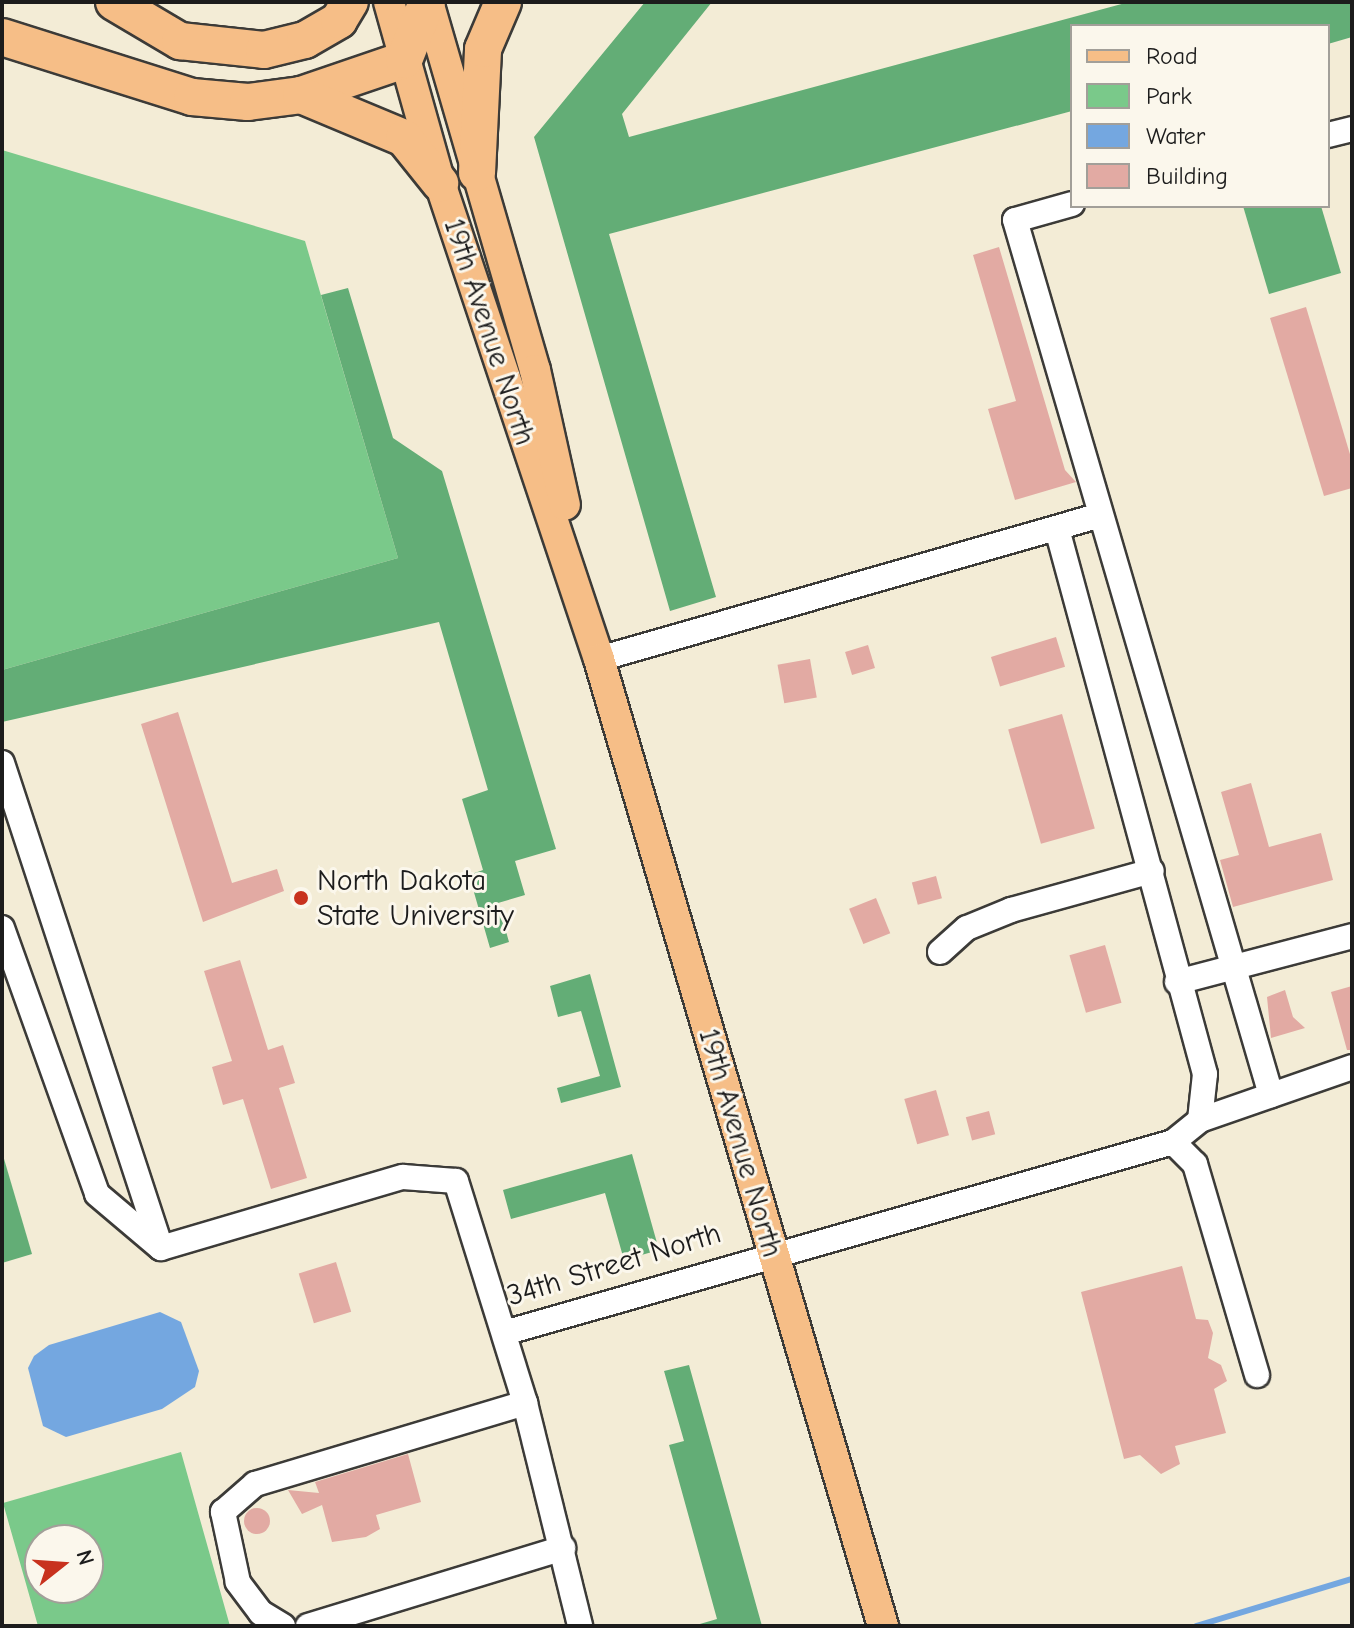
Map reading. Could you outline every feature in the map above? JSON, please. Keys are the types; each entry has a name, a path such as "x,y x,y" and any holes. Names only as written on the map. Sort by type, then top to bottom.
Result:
{"highway":[{"path":"114,2 180,41 264,50 317,33 339,20 350,2"},
{"path":"2,37 192,97 248,102 301,95 404,60 427,2"},
{"path":"477,173 483,49 503,2"},
{"path":"301,95 404,138 440,183"}],"main road":[{"name":"19th Avenue North","path":"389,2 440,183 599,659 883,1626"},
{"name":"19th Avenue North","path":"427,2 535,370 599,659"}],"street":[{"path":"1330,134 1352,129"},
{"path":"1070,205 1015,220 1271,1095"},
{"path":"599,659 1101,515"},
{"path":"1057,529 1152,871 1177,982 1205,1074 1200,1120"},
{"path":"2,763 161,1248"},
{"path":"940,952 967,928 1011,910 1152,871"},
{"path":"2,928 97,1194 161,1248"},
{"path":"1177,982 1352,936"},
{"path":"1257,1375 1195,1164 1173,1142 1200,1120 1352,1067"},
{"name":"34th Street North","path":"161,1248 403,1177 456,1181 504,1333 772,1251 1173,1142"},
{"path":"504,1333 563,1548 580,1626"},
{"path":"283,1626 261,1613 238,1582 223,1512 255,1484 525,1403"},
{"path":"308,1626 563,1548"}],"green space":[{"path":"645,2 712,2 622,114 629,137 1129,2 1352,2 1352,37 1330,43 1330,24 1070,24 1070,112 609,234 716,597 670,611 534,137"},
{"path":"2,150 305,241 398,558 2,670"},
{"path":"1244,208 1322,208 1341,273 1269,294"},
{"path":"348,288 393,438 442,471 556,849 515,861 525,895 498,903 509,942 490,948 469,875 483,870 462,799 488,790 439,622 2,722 2,670 398,558 321,295"},
{"path":"590,974 621,1087 561,1103 557,1088 600,1076 581,1011 558,1017 550,986"},
{"path":"2,1152 32,1254 2,1263"},
{"path":"632,1154 659,1250 624,1260 605,1193 511,1219 503,1190"},
{"path":"689,1365 762,1626 693,1626 717,1619 669,1445 684,1441 664,1371"},
{"path":"181,1452 230,1626 38,1626 32,1604 104,1604 104,1524 24,1524 24,1577 3,1503"}],"water":[{"path":"160,1312 181,1322 199,1371 195,1387 162,1409 66,1437 43,1426 28,1368 34,1356 49,1345"}],"building":[{"path":"999,247 1065,470 1076,482 1015,500 988,409 1016,401 973,255"},
{"path":"1306,307 1352,461 1352,488 1324,496 1270,318"},
{"path":"1056,637 1065,667 1000,687 991,657"},
{"path":"868,645 875,668 852,675 845,652"},
{"path":"810,659 817,697 784,703 778,665"},
{"path":"178,712 232,883 277,869 284,891 203,922 141,724"},
{"path":"1062,714 1095,828 1041,844 1008,729"},
{"path":"1251,783 1269,847 1321,833 1333,880 1233,907 1220,860 1239,855 1221,792"},
{"path":"936,876 942,898 918,905 912,882"},
{"path":"876,898 890,933 863,944 849,909"},
{"path":"1105,945 1122,1003 1086,1013 1069,955"},
{"path":"240,960 268,1050 283,1045 295,1083 279,1088 307,1178 271,1189 243,1099 223,1105 212,1067 232,1061 204,971"},
{"path":"1352,986 1352,1050 1347,1050 1331,992"},
{"path":"1285,990 1293,1017 1305,1028 1271,1038 1267,997"},
{"path":"936,1090 949,1135 917,1144 904,1099"},
{"path":"989,1111 995,1134 972,1140 966,1117"},
{"path":"336,1262 351,1312 314,1323 299,1273"},
{"path":"1182,1266 1196,1319 1208,1320 1213,1333 1208,1358 1221,1365 1227,1381 1214,1389 1226,1433 1175,1446 1180,1464 1161,1474 1140,1455 1124,1459 1081,1292"},
{"path":"408,1454 421,1502 376,1515 380,1529 366,1537 332,1542 322,1505 302,1514 288,1490 319,1493 315,1482"},
{"path":"257,1508 266,1512 270,1521 266,1530 257,1534 248,1530 244,1521 248,1512"}],"waterway":[{"path":"1196,1626 1352,1579"}],"place":[{"name":"North Dakota State University","path":"301,898"}]}
